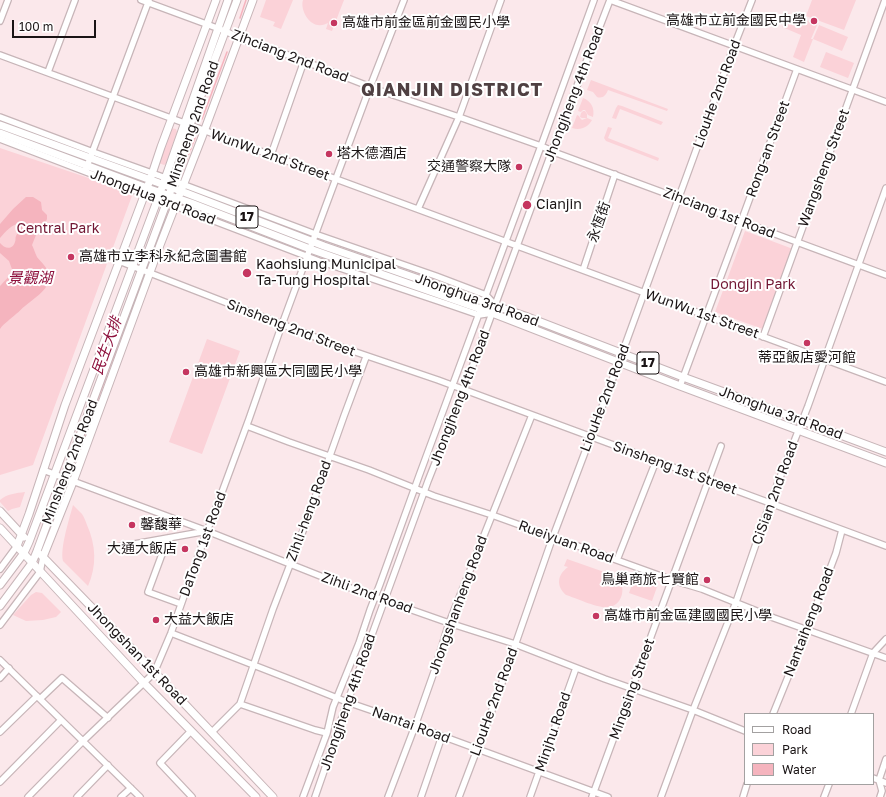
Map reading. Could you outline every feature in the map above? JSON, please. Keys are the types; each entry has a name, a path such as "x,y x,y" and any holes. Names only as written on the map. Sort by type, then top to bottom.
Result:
{"main road":[{"path":"17,546 65,405 146,192 161,147 216,0"},
{"name":"Minsheng 2nd Road","path":"0,606 32,563 87,420 173,185 187,124 228,0"},
{"name":"Minsheng 2nd Road","path":"0,585 24,554 29,542 158,196 237,0"},
{"path":"43,557 73,482 253,0"},
{"name":"Jhonghua 3rd Road","path":"0,125 89,162 164,181 314,238 481,309 495,305 683,377 886,452"},
{"name":"JhongHua 3rd Road","path":"0,133 89,162 146,192 158,196 169,196 178,199 310,249 492,313"},
{"name":"Jhonghua 3rd Road","path":"492,313 618,363 886,463"},
{"name":"Jhongshan 1st Road","path":"0,511 273,797"},
{"name":"Jhongshan 1st Road","path":"0,528 144,683 256,797"}],"street":[{"path":"0,21 2,11 8,0"},
{"path":"48,72 75,0"},
{"name":"Zihciang 2nd Road","path":"141,0 148,1 246,41 272,49 370,87 459,117 552,151"},
{"name":"DaTong 1st Road","path":"28,797 154,672 171,633 307,257 404,0"},
{"path":"418,209 459,117 501,0"},
{"name":"Jhongjheng 4th Road","path":"303,797 327,733 333,707 359,644 414,488 453,386 594,0"},
{"path":"610,0 886,102"},
{"name":"Jhongjheng 4th Road","path":"315,797 347,702 384,600 610,0"},
{"name":"LiouHe 2nd Road","path":"460,797 553,537 752,0"},
{"name":"Wangsheng Street","path":"763,337 885,0"},
{"path":"89,162 148,1"},
{"name":"WunWu 2nd Street","path":"0,55 517,246"},
{"path":"271,155 304,61"},
{"name":"Rong-an Street","path":"680,386 742,222 797,69"},
{"name":"JhongHua 3rd Road","path":"0,117 89,162"},
{"name":"JhongHua 3rd Road","path":"0,140 89,162"},
{"name":"Zihciang 1st Road","path":"552,151 886,275"},
{"name":"永恆街","path":"583,270 615,174"},
{"name":"CiSian 2nd Road","path":"661,797 736,602 770,503 802,420 886,188"},
{"name":"JhongHua 3rd Road","path":"158,196 166,203 307,257 481,309"},
{"name":"JhongHua 3rd Road","path":"314,238 436,276 486,295 495,305"},
{"name":"WunWu 1st Street","path":"517,246 886,382"},
{"name":"Sinsheng 2nd Street","path":"119,261 282,325 464,390"},
{"name":"Zihli-heng Road","path":"240,704 366,356"},
{"name":"Sinsheng 1st Street","path":"464,390 886,546"},
{"name":"Jhongshanheng Road","path":"388,797 434,672 449,622 532,415"},
{"name":"Rueiyuan Road","path":"247,426 462,506 492,515 672,580 702,589 807,630 886,658"},
{"name":"Mingsing Street","path":"593,794 721,446"},
{"path":"617,560 656,461"},
{"name":"Zihli 2nd Road","path":"43,470 207,531 375,597 515,644 576,668 694,710 744,731"},
{"name":"Nantaiheng Road","path":"773,713 836,553 842,530"},
{"path":"112,548 207,531"},
{"path":"168,538 148,592 181,604"},
{"path":"0,569 17,546"},
{"path":"0,625 40,572 43,557"},
{"name":"Nantai Road","path":"171,633 292,680 336,699 385,715 540,772 593,794 608,797"},
{"path":"851,713 873,653 886,639"},
{"path":"0,660 140,797"},
{"path":"0,678 9,668"},
{"name":"Minjhu Road","path":"530,797 576,668"},
{"path":"0,732 62,678 108,718"},
{"path":"212,732 240,704 327,733"},
{"path":"0,782 61,720"},
{"path":"191,731 160,763 192,797"},
{"path":"421,797 442,736"},
{"path":"880,797 882,790 880,781 886,759"},
{"path":"77,797 108,765"},
{"path":"743,797 748,785"},
{"path":"824,797 829,785"},
{"path":"121,797 131,788"}],"green space":[{"path":"266,0 293,0 281,29 273,26 275,22 260,17"},
{"path":"303,0 344,0 332,31 326,29 328,23 318,25 314,24 308,19 304,12 302,4"},
{"path":"812,0 856,0 844,30 806,16"},
{"path":"788,13 817,25 804,62 793,57 801,35 782,27"},
{"path":"819,25 848,37 842,51 813,39"},
{"path":"826,52 854,63 848,78 820,67"},
{"path":"591,80 668,109 667,111 608,90 604,96 597,97 593,92 587,90"},
{"path":"583,98 592,105 593,117 588,115 585,110 581,112 578,111"},
{"path":"618,105 663,122 661,125 620,109 616,119 612,118"},
{"path":"583,111 587,114 587,118 580,117"},
{"path":"577,115 582,120 587,118 592,120 588,125 581,129 572,128"},
{"path":"608,127 612,128 608,138 659,158 658,161 606,141 604,138"},
{"path":"171,128 176,129 177,132 166,164 164,165 159,163"},
{"name":"Central Park","path":"0,148 133,193 33,465 0,475"},
{"name":"Dongjin Park","path":"745,231 793,249 763,329 715,312"},
{"path":"207,339 240,351 202,454 169,442"},
{"path":"25,492 20,507 8,511 0,502 0,500 9,495"},
{"path":"73,505 84,518 94,548 93,571 88,586 63,561 62,555 64,542"},
{"path":"567,559 627,580 625,586 622,586 622,594 618,602 614,605 604,607 593,605 566,595 559,584 559,581 562,573 568,567 564,566"},
{"path":"634,579 657,587 652,601 629,593"},
{"path":"36,592 42,593 61,612 56,617 43,620 26,621 13,615 31,595"}],"water":[{"name":"景觀湖","path":"26,197 33,197 41,202 42,210 47,215 44,226 38,230 32,245 37,257 47,270 49,280 45,289 41,293 0,329 0,286 13,272 9,261 0,253 0,243 8,248 12,247 21,224 20,223 11,227 0,238 0,224"}],"waterway":[{"name":"民生大排","path":"240,18 246,0"},
{"name":"民生大排","path":"202,119 227,52"},
{"name":"民生大排","path":"186,161 195,138"},
{"name":"民生大排","path":"149,263 162,227"},
{"name":"民生大排","path":"93,412 139,288"},
{"name":"民生大排","path":"76,458 86,432"}],"place":[{"name":"高雄市立前金國民中學","path":"814,21"},
{"name":"高雄市前金區前金國民小學","path":"334,23"},
{"name":"塔木德酒店","path":"329,154"},
{"name":"交通警察大隊","path":"519,167"},
{"name":"Cianjin","path":"527,205"},
{"name":"高雄市立李科永紀念圖書館","path":"71,257"},
{"name":"Kaohsiung Municipal Ta-Tung Hospital","path":"247,273"},
{"name":"蒂亞飯店愛河館","path":"807,343"},
{"name":"高雄市新興區大同國民小學","path":"186,372"},
{"name":"馨馥華","path":"132,525"},
{"name":"大通大飯店","path":"185,549"},
{"name":"鳥巢商旅七賢館","path":"707,580"},
{"name":"高雄市前金區建國國民小學","path":"596,616"},
{"name":"大益大飯店","path":"156,620"}],"district":[{"name":"QIANJIN DISTRICT","path":"452,90"}]}
